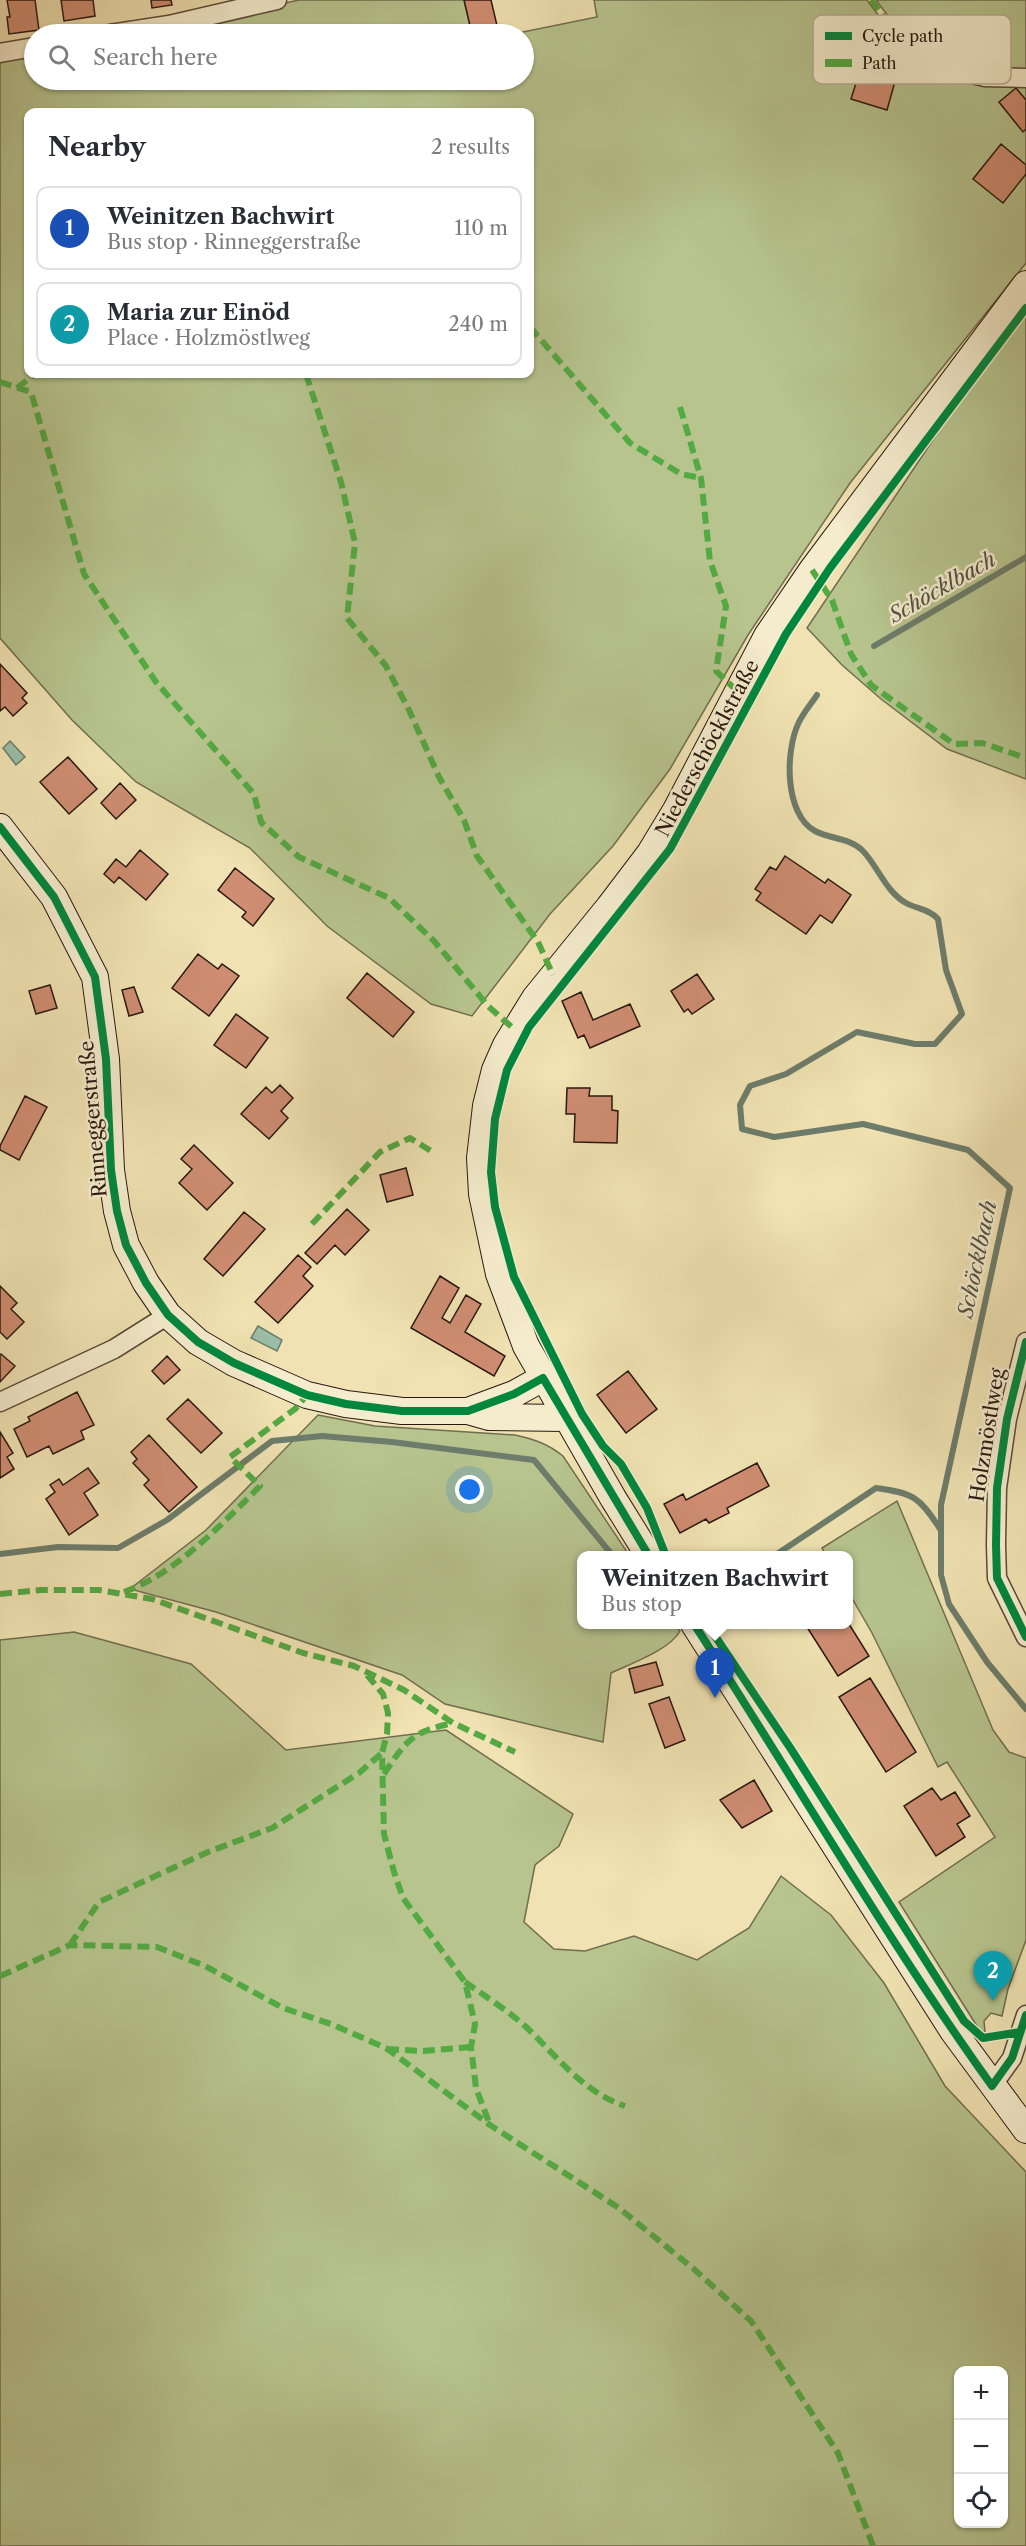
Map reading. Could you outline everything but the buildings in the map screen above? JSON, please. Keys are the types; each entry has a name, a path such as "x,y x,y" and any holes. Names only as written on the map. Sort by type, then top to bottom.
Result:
{"main road":[{"name":"Niederschöcklstraße","path":"543,1378 526,1346 499,1274 482,1194 480,1158 483,1122 495,1070 506,1045 535,998 650,853 676,810 767,636 812,570 1026,284"},
{"name":"Rinneggerstraße","path":"0,827 54,897 95,977 106,1059 111,1170 117,1211 126,1245 146,1283 168,1315 198,1342 234,1363 307,1395 346,1404 402,1411 468,1411 489,1418 566,1418"},
{"name":"Rinneggerstraße","path":"468,1411 514,1394 543,1378"},
{"path":"543,1378 647,1551"},
{"path":"697,1629 765,1732 900,1950 992,2085 1026,2130"}],"street":[{"path":"168,24 277,0"},
{"path":"0,53 24,49"},
{"path":"1011,78 1026,78"},
{"path":"0,1402 114,1349 168,1315"},
{"name":"Holzmöstlweg","path":"1026,1342 1007,1419 997,1488 996,1545 997,1578 1026,1637"},
{"path":"992,2085 1012,2058 1026,2014"}],"shaded area":[{"path":"299,0 464,0 470,24 195,24"},
{"path":"594,0 867,0 878,15 813,15 813,84 1011,84 1011,79 1026,81 1026,263 850,483 748,635 670,769 613,846 550,914 472,1016 431,1004 327,926 250,848 136,782 72,720 0,638 0,61 24,55 24,90 534,90 534,30 597,17"},
{"path":"876,0 1026,0 1026,72 1011,72 1011,15 887,15"},
{"path":"1026,313 1026,779 947,749 881,699 842,665 807,628 949,416"},
{"path":"10,741 25,757 16,765 3,748"},
{"path":"258,1326 282,1340 277,1351 251,1338"},
{"path":"318,1415 375,1426 515,1435 540,1442 563,1456 626,1551 577,1551 577,1629 678,1629 680,1631 675,1638 659,1650 611,1673 603,1742 445,1704 402,1675 216,1612 130,1589 206,1530"},
{"path":"897,1501 993,1730 1009,1752 1026,1758 1026,1940 1008,1989 1002,2016 991,2013 984,2021 985,2032 980,2031 899,1902 995,1837 947,1762 938,1767 872,1633 853,1600 853,1551 824,1551 822,1548"},
{"path":"74,1632 191,1664 286,1750 446,1730 573,1814 559,1846 535,1865 524,1922 554,1949 585,1951 634,1936 697,1960 749,1928 781,1876 831,1915 884,1983 945,2086 1026,2172 1026,2546 0,2546 0,1640"}],"waterway":[{"name":"Schöcklbach","path":"874,646 1026,557"},
{"name":"Schöcklbach","path":"817,695 799,722 791,748 790,781 797,811 805,823 815,831 857,846 868,856 887,885 899,898 931,913 938,919 946,970 962,1014 935,1044 915,1044 857,1032 786,1074 750,1086 740,1105 742,1129 774,1137 863,1124 968,1150 1010,1188 941,1505 941,1575 949,1604 987,1662 1026,1709"},
{"path":"0,1554 58,1547 118,1548 167,1520 272,1441 322,1436 392,1442 534,1460 609,1551"},
{"path":"782,1551 876,1488 899,1492 914,1498 927,1510 940,1529"}],"marked path":[{"path":"871,0 882,15"},
{"path":"534,332 630,443 681,474 701,478"},
{"path":"17,388 30,378"},
{"path":"307,378 341,482 355,543 347,618 386,666 439,777 464,820 477,856 538,942 553,975"},
{"path":"0,382 31,392 84,574 156,682 254,794 261,822 299,857 389,898 434,941 488,1006 514,1029"},
{"path":"680,407 701,478 710,561 726,606 716,671 737,691"},
{"path":"812,570 832,600 851,654 871,685 954,744 982,743 1026,758"},
{"path":"312,1224 380,1152 410,1138 431,1151"},
{"path":"124,1592 143,1584 179,1561 260,1486 230,1457 295,1409 307,1395"},
{"path":"0,1594 41,1590 99,1590 152,1599 303,1653 354,1666 404,1690 453,1723 515,1752"},
{"path":"367,1675 383,1694 388,1713 387,1734 382,1753 384,1834 394,1872 403,1898 465,1982 475,2024 471,2047 476,2088 490,2125"},
{"path":"384,1774 404,1746 419,1734 453,1723"},
{"path":"70,1945 99,1902 208,1852 272,1828 359,1773 382,1753"},
{"path":"0,1976 70,1945 157,1947 205,1966 283,2008 331,2024 386,2048 490,2125 619,2208 695,2270 751,2321 838,2453 873,2546"},
{"path":"465,1982 518,2020 582,2082 625,2106"},
{"path":"387,2049 423,2051 471,2047"}],"cycle path":[{"path":"664,1551 647,1508 621,1464 603,1446 582,1414 514,1277 495,1207 491,1172 495,1119 507,1070 529,1027 670,849 786,634 830,568 1026,308"},
{"path":"0,827 54,897 95,977 106,1059 111,1170 117,1211 126,1245 146,1283 168,1315 198,1342 234,1363 307,1395 346,1404 402,1411 468,1411 514,1394 543,1378 646,1551"},
{"path":"1026,1342 1007,1419 997,1488 996,1545 997,1578 1026,1637"},
{"path":"697,1629 914,1973 992,2086 1012,2058 1026,2015"},
{"path":"710,1629 791,1749 964,2021 983,2038 1020,2032"}],"place":[{"name":"Weinitzen Bachwirt","path":"715,1698"},
{"name":"Maria zur Einöd","path":"993,2001"}]}
